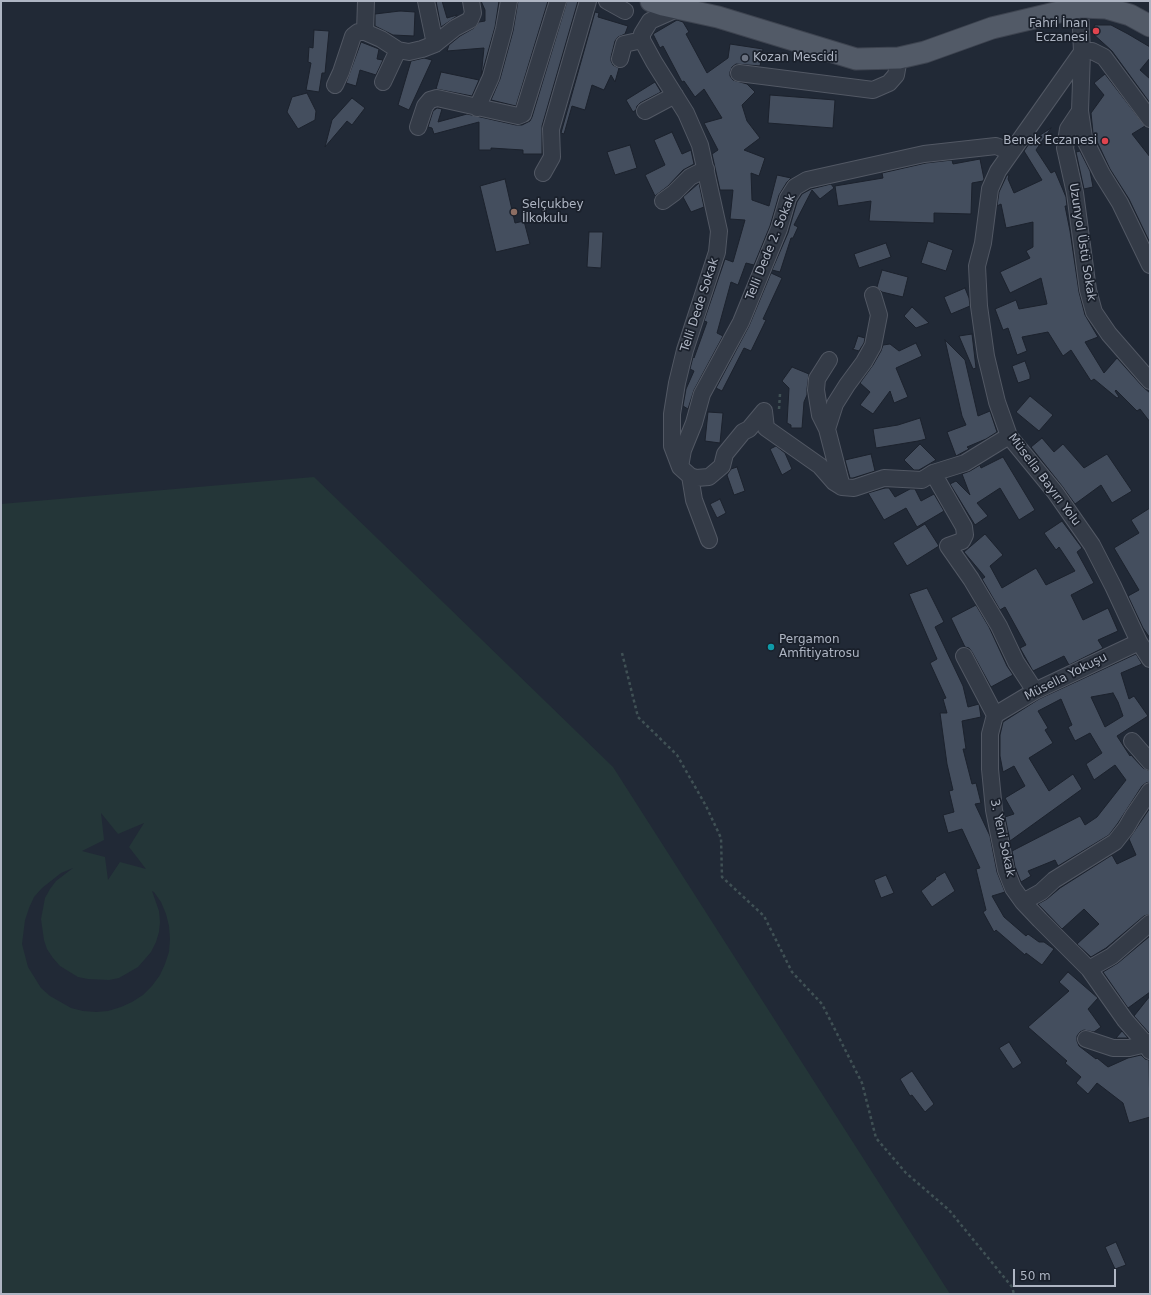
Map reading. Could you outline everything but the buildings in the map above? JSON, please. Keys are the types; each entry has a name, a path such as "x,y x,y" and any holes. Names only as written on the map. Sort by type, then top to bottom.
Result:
{"main road":[{"path":"650,1 677,9 718,17 856,58 899,58 925,52 992,28 1080,7 1106,8 1130,14 1150,26"}],"street":[{"path":"365,32 366,1"},
{"path":"426,1 435,44"},
{"path":"335,84 342,72 353,36 358,32 365,32 381,39 398,50 409,52 422,49 435,44 455,28 470,20 473,13 471,1"},
{"path":"477,108 491,77 504,29 509,1"},
{"path":"418,127 425,106 430,100 437,98 518,116 523,114 558,1"},
{"path":"543,173 552,157 551,129 588,1"},
{"path":"607,1 625,11"},
{"path":"1080,7 1082,52 1080,111 1084,138 1102,174 1120,203 1150,265"},
{"name":"Telli Dede Sokak","path":"677,9 650,21 642,34 631,46 654,62 686,113 700,145 719,231 717,252 685,350 677,383 672,414 672,446 685,472"},
{"path":"382,82 398,50"},
{"path":"1082,52 1092,51 1104,57 1150,119"},
{"name":"Müsella Bayırı Yolu","path":"1082,52 998,171 990,189 983,243 977,266 979,306 986,356 997,402 1009,436 1055,492 1092,545 1139,642 1150,659"},
{"path":"739,73 873,90 889,83 896,75 899,58"},
{"path":"645,112 675,95"},
{"name":"Uzunyol Üstü Sokak","path":"1080,111 1068,129 1065,148 1075,193 1088,290 1094,312 1109,334 1150,381"},
{"name":"Telli Dede 2. Sokak","path":"685,472 683,450 694,422 702,394 741,322 779,229 788,198 796,187 807,180 924,154 996,146 1011,152"},
{"path":"663,201 674,193 690,177 706,169"},
{"path":"827,429 835,404 864,362 873,346 879,315 874,295"},
{"path":"829,360 817,379 816,390 820,415 827,429 842,487"},
{"path":"685,472 696,478 709,477 722,466 725,454 743,432 749,429 764,410 766,428 820,466 834,482 842,487 854,488 884,478 922,480 933,473 965,463 1009,436"},
{"path":"685,472 694,500 710,540"},
{"path":"933,473 964,527 965,535 962,541 948,546 999,626 1016,662 1035,691"},
{"name":"Müsella Yokuşu","path":"995,716 1035,691 1139,642"},
{"path":"964,656 995,716"},
{"name":"3. Yeni Sokak","path":"995,716 990,734 990,769 994,810 1006,870 1012,888 1023,902 1089,969 1125,1020 1149,1046"},
{"path":"1132,741 1150,762"},
{"path":"1023,902 1041,892 1054,880 1115,842 1150,791"},
{"path":"1089,969 1112,956 1150,922"},
{"path":"1086,1039 1113,1048 1149,1046"}],"path":[{"path":"622,652 638,717 677,755 706,806 721,838 722,877 764,916 792,972 822,1004 862,1083 876,1138 906,1173 949,1210 1012,1287 1014,1294"}],"shaded area":[{"path":"314,477 613,767 950,1294 1,1294 1,504","holes":["101,813 118,834 144,823 129,847 146,869 120,862 108,880 105,857 82,851 104,840","73,868 56,881 50,889 45,898 41,919 47,949 60,966 78,977 109,980 119,978 138,967 151,952 156,942 160,922 159,911 152,891 161,902 169,926 169,952 160,975 143,995 132,1002 108,1011 83,1011 71,1008 50,996 41,988 28,967 22,944 25,920 34,897 42,888 61,873"]}],"place":[{"name":"Fahri İnan Eczanesi","path":"1096,31"},
{"name":"Kozan Mescidi","path":"745,58"},
{"name":"Benek Eczanesi","path":"1105,141"},
{"name":"Selçukbey İlkokulu","path":"514,212"},
{"name":"Pergamon Amfitiyatrosu","path":"771,647"}]}
